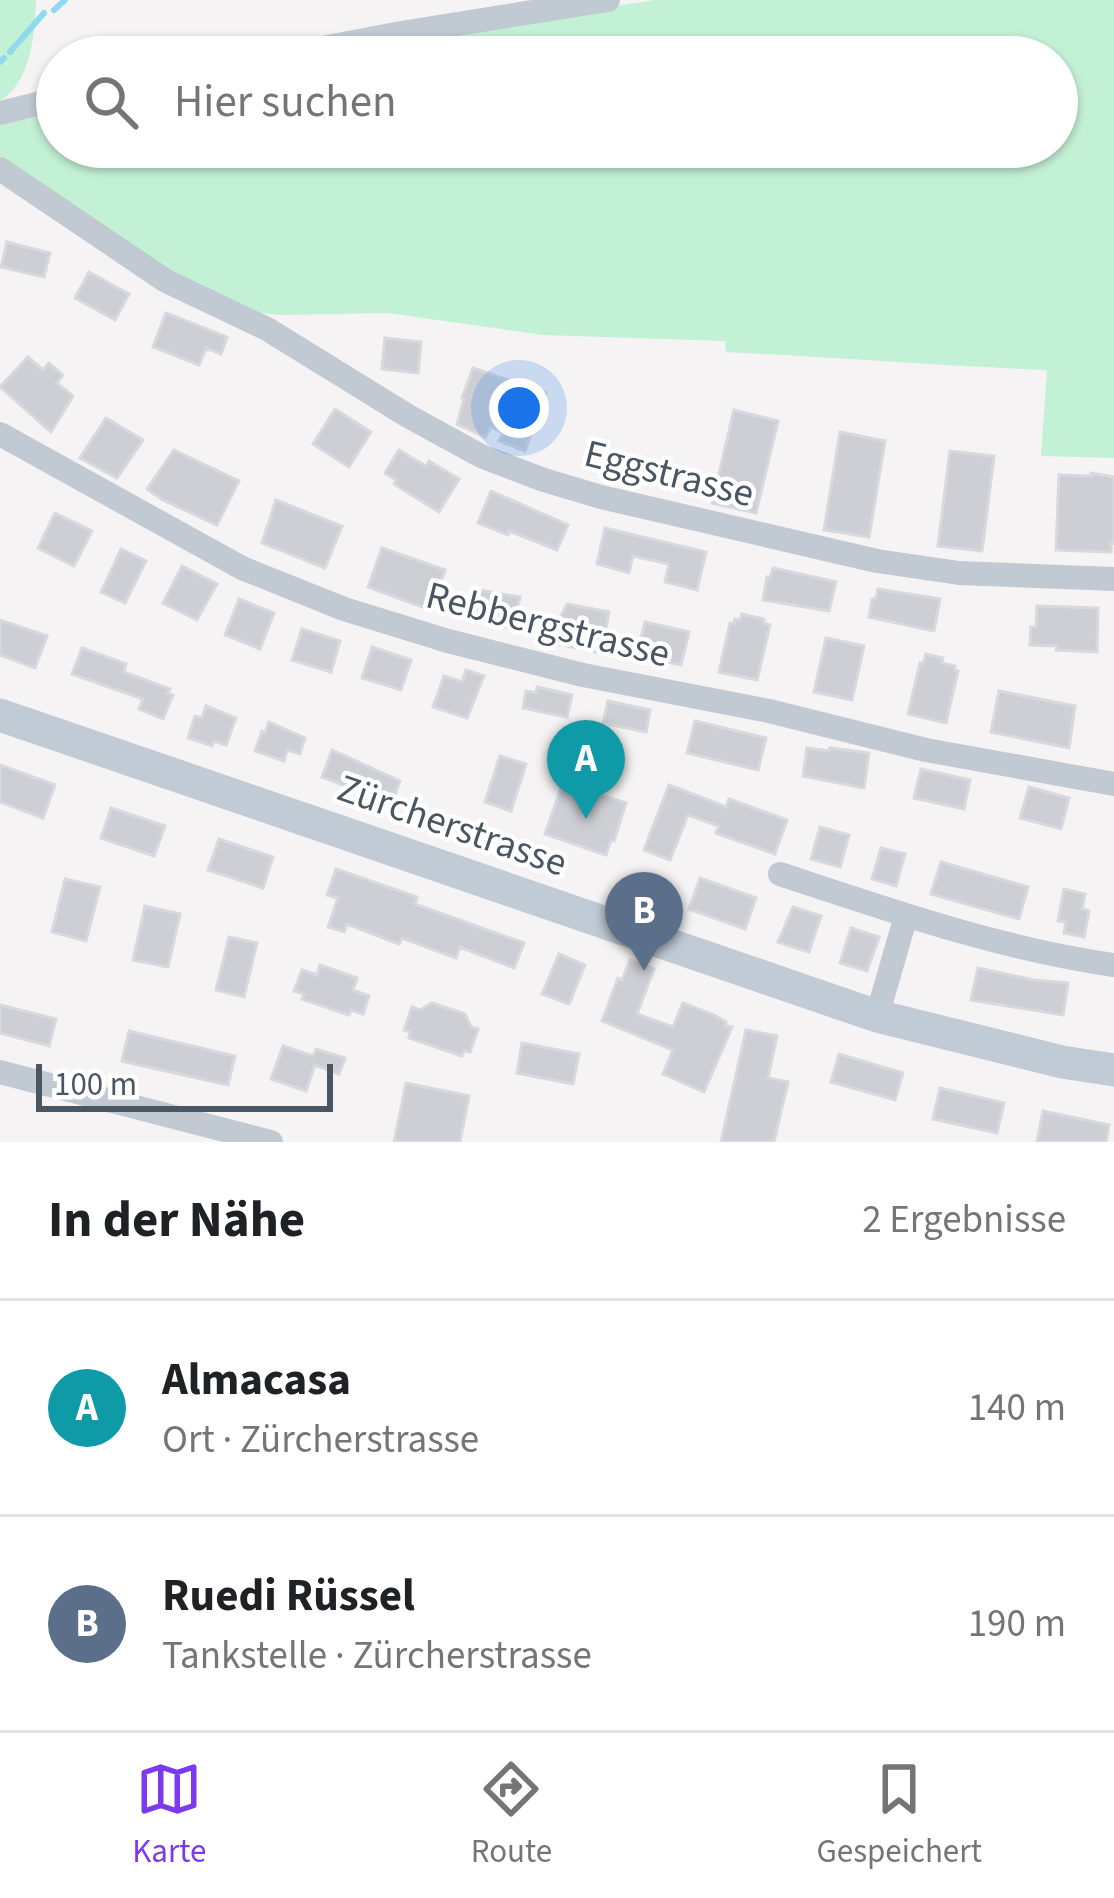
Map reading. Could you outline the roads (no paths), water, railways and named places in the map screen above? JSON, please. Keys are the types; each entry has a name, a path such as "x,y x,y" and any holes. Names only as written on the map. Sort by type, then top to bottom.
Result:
{"main road":[{"name":"Zürcherstrasse","path":"0,715 877,1016 1114,1070"}],"street":[{"path":"385,36 608,0"},
{"path":"1,112 36,104"},
{"name":"Eggstrasse","path":"2,175 166,281 267,329 482,456 544,480 877,561 959,573 1114,580"},
{"name":"Rebbergstrasse","path":"0,434 242,568 344,609 583,675 769,711 926,750 1114,784"},
{"path":"780,874 906,916 1114,965"},
{"path":"877,1016 906,916"},
{"path":"0,1072 271,1142"}],"waterway":[{"path":"54,10 65,0"},
{"path":"10,52 44,13"},
{"path":"0,62 4,58"}],"place":[{"name":"Almacasa","path":"586,819"},
{"name":"Ruedi Rüssel","path":"644,971"}]}
